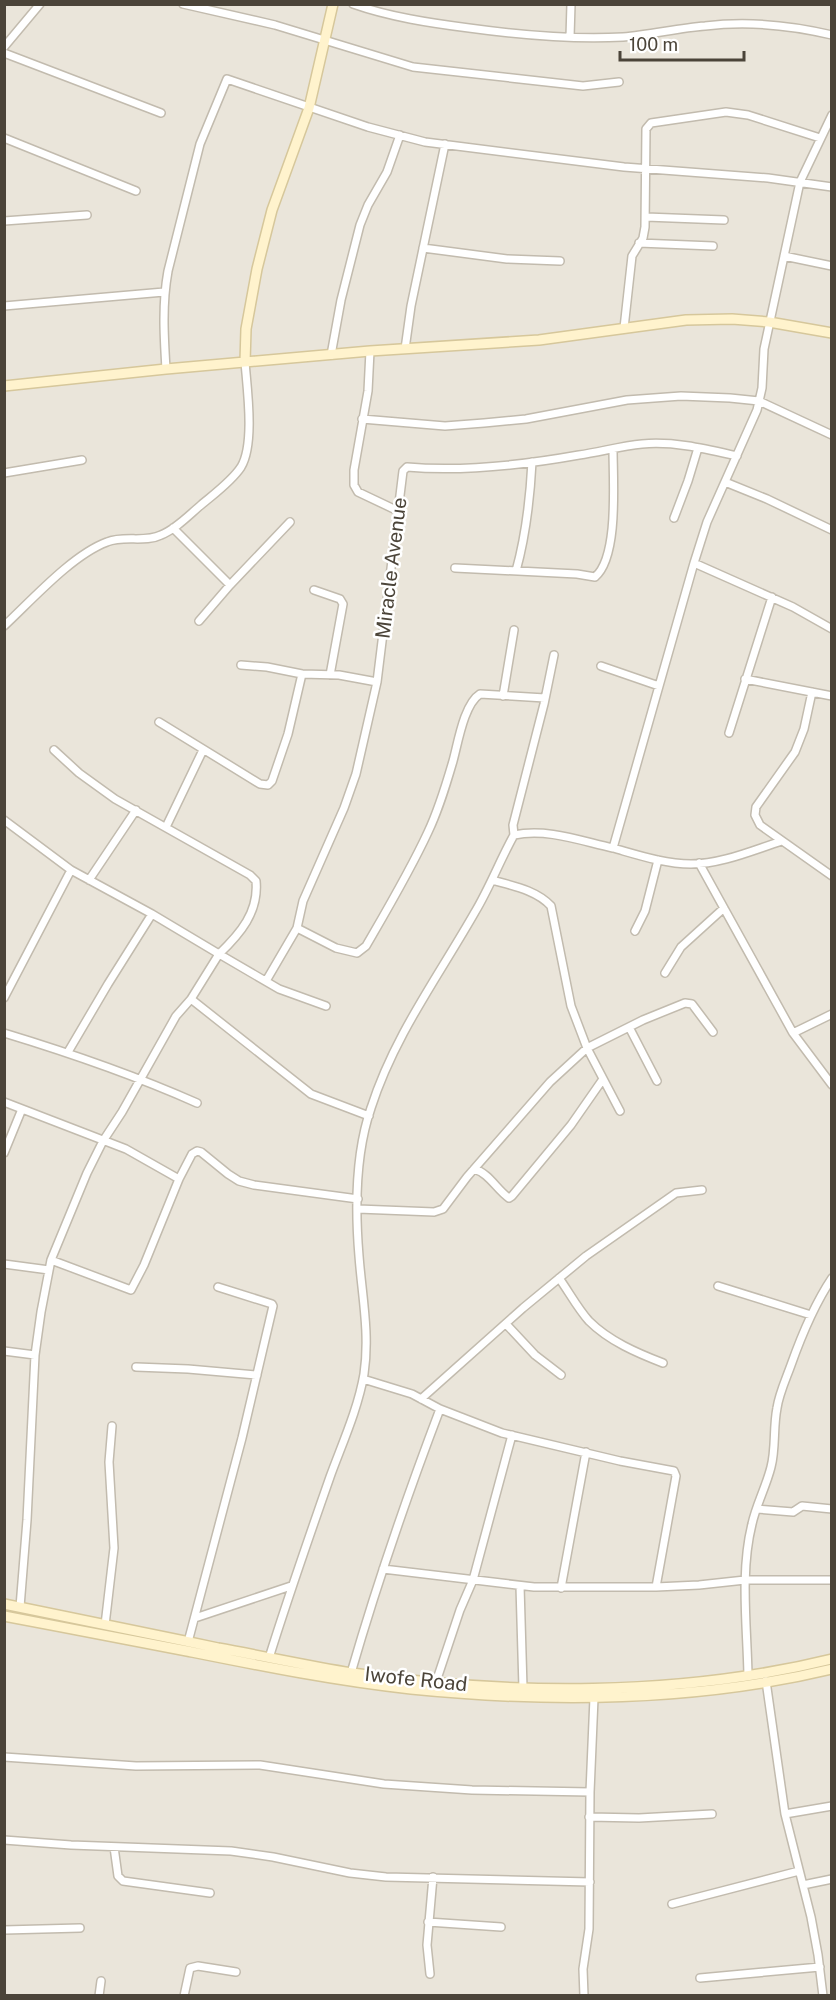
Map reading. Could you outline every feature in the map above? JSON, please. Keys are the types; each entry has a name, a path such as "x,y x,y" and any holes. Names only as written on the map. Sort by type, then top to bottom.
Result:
{"street":[{"path":"4,47 40,4"},
{"path":"183,4 275,25 413,67 583,86 619,82"},
{"path":"4,626 77,559 106,542 121,538 160,536 219,490 241,467 246,454 249,407 244,362 246,329 257,269 272,210 309,108 333,4"},
{"path":"353,4 376,13 514,34 626,37 707,25 760,24 802,28 831,34"},
{"path":"570,37 571,4"},
{"path":"4,53 161,113"},
{"path":"166,369 164,292 200,144 227,79 309,108 400,135 445,144 831,187"},
{"path":"624,328 633,256 643,238 646,129 651,123 726,112 748,115 820,138"},
{"path":"613,848 707,522 759,401 764,349 800,182 831,116"},
{"path":"331,355 341,300 360,225 368,205 387,172 400,135"},
{"path":"4,138 136,191"},
{"path":"405,349 411,306 445,144"},
{"path":"4,221 87,215"},
{"path":"645,217 724,220"},
{"path":"639,243 713,246"},
{"path":"423,248 507,259 560,261"},
{"path":"784,256 831,266"},
{"path":"4,306 164,292"},
{"path":"4,386 370,351 539,340 686,320 732,319 770,322 831,333"},
{"path":"370,351 368,392 354,470 354,485 358,492 398,511"},
{"path":"362,419 446,426 526,419 627,400 681,396 759,401 831,435"},
{"name":"Miracle Avenue","path":"266,981 297,928 303,901 344,808 356,774 377,682 401,474 407,467 474,468 532,462 643,444 688,445 737,456"},
{"path":"674,518 698,448"},
{"path":"455,568 595,577 601,572 606,558 613,518 613,449"},
{"path":"4,473 82,460"},
{"path":"516,571 528,517 532,462"},
{"path":"725,482 767,499 831,530"},
{"path":"199,621 290,522"},
{"path":"173,528 230,585"},
{"path":"694,562 793,607 831,629"},
{"path":"314,590 340,599 343,604 330,675"},
{"path":"729,733 772,597"},
{"path":"503,696 514,630"},
{"path":"269,1658 291,1586 351,1419 363,1379 367,1328 359,1254 358,1199 360,1161 369,1116 385,1070 406,1025 474,914 514,835 513,825 523,778 554,656"},
{"path":"240,664 302,674 330,675 377,682"},
{"path":"601,666 659,686"},
{"path":"159,722 260,784 270,784 288,734 302,674"},
{"path":"746,679 831,696"},
{"path":"812,692 804,729 795,752 756,807 755,815 760,825 831,876"},
{"path":"297,928 336,948 357,953 366,946 429,830 443,793 466,715 475,698 480,694 545,698"},
{"path":"20,1608 25,1562 35,1355 51,1260 87,1173 103,1141 176,1016 191,999 219,954 252,913 256,903 256,881 250,875 115,799 54,750"},
{"path":"166,827 203,750"},
{"path":"89,880 136,810"},
{"path":"5,820 71,870 153,914 279,989 326,1006"},
{"path":"514,835 530,832 562,836 658,860 690,864 734,856 782,840"},
{"path":"635,931 645,911 658,860"},
{"path":"699,863 793,1033 831,1085"},
{"path":"4,998 71,870"},
{"path":"492,880 529,891 543,898 551,906 570,1006 587,1048 620,1111"},
{"path":"665,974 681,947 724,908"},
{"path":"68,1052 153,914"},
{"path":"191,999 311,1094 369,1116"},
{"path":"358,1209 434,1212 443,1209 474,1169 550,1082 587,1048 629,1027 689,1002 713,1032"},
{"path":"793,1033 831,1014"},
{"path":"629,1027 657,1081"},
{"path":"4,1033 68,1052 141,1078 197,1103"},
{"path":"474,1169 481,1171 503,1194 509,1198 512,1196 571,1125 603,1079"},
{"path":"4,1102 126,1149 178,1179"},
{"path":"4,1153 22,1109"},
{"path":"51,1260 131,1290 141,1272 178,1179 192,1154 197,1151 228,1174 247,1183 358,1199"},
{"path":"421,1399 595,1249 676,1193 702,1190"},
{"path":"4,1264 49,1270"},
{"path":"559,1278 589,1321 635,1353 663,1363"},
{"path":"748,1675 745,1580 752,1524 771,1467 777,1408 790,1367 811,1315 828,1291 831,1278"},
{"path":"718,1286 811,1315"},
{"path":"188,1641 273,1306 218,1287"},
{"path":"506,1324 535,1355 561,1375"},
{"path":"4,1351 35,1355"},
{"path":"136,1367 257,1375"},
{"path":"363,1379 387,1385 440,1409 512,1435 674,1471 676,1476 673,1499 656,1587"},
{"path":"351,1672 383,1569 440,1409"},
{"path":"105,1625 114,1548 109,1462 112,1426"},
{"path":"436,1682 460,1610 473,1580 512,1435"},
{"path":"561,1587 586,1452"},
{"path":"756,1509 793,1512 802,1506 831,1509"},
{"path":"383,1569 520,1586 656,1587 699,1586 745,1580 831,1580"},
{"path":"195,1618 291,1586"},
{"path":"520,1586 523,1688"},
{"name":"Iwofe Road","path":"4,1604 410,1684 436,1682 523,1688 594,1688 665,1684 748,1675 831,1659"},
{"name":"Iwofe Road","path":"4,1616 348,1681 410,1684 512,1696 594,1698 666,1693 766,1681 831,1669"},
{"path":"766,1681 785,1814 803,1885 820,1967 823,1995"},
{"path":"584,1995 583,1969 590,1882 589,1817 594,1698"},
{"path":"4,1757 136,1766 260,1765 384,1784 472,1790 590,1792"},
{"path":"785,1814 831,1806"},
{"path":"589,1817 639,1818 712,1815"},
{"path":"4,1840 231,1851 350,1873 386,1877 590,1882"},
{"path":"114,1847 118,1876 123,1881 210,1893"},
{"path":"672,1905 800,1871"},
{"path":"430,1974 427,1945 433,1877"},
{"path":"803,1885 831,1879"},
{"path":"428,1922 501,1927"},
{"path":"4,1930 80,1928"},
{"path":"184,1995 190,1968 198,1966 236,1972"},
{"path":"700,1978 820,1967"},
{"path":"821,1978 831,1976"},
{"path":"99,1995 101,1981"}],"shaded area":[{"path":"5,5 831,5 831,1995 5,1995"}]}
